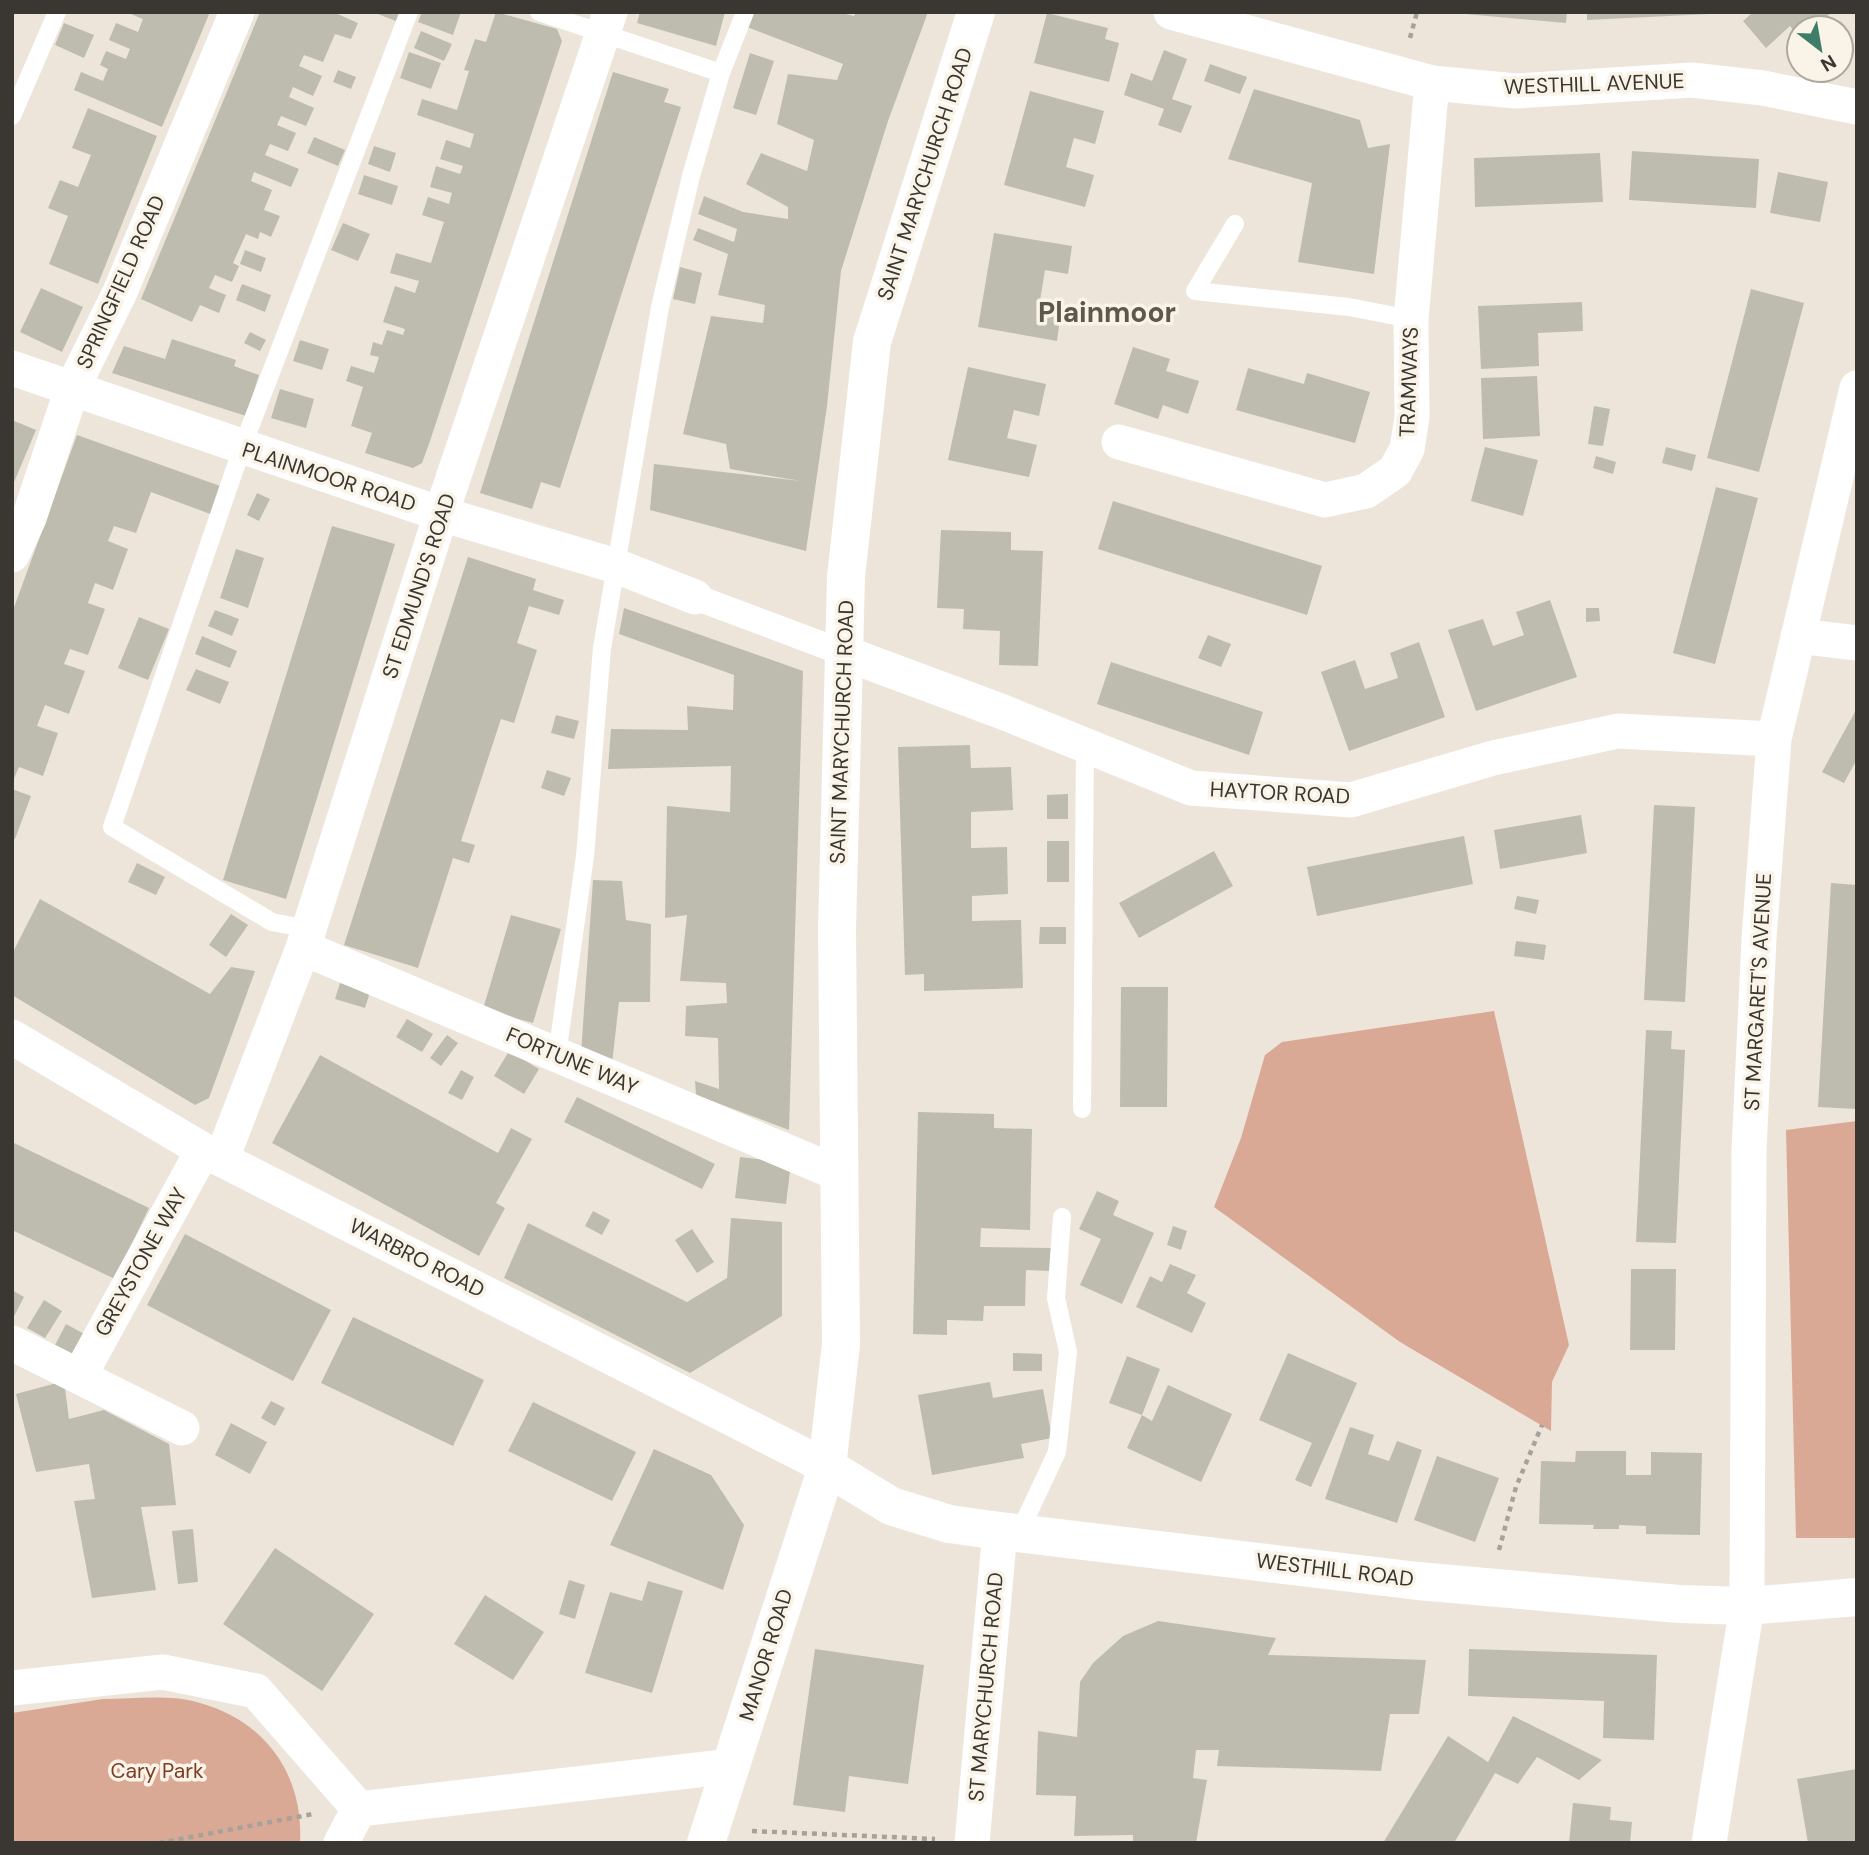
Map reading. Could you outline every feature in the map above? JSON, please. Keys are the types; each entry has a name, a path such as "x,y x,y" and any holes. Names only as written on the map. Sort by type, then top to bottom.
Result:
{"street":[{"name":"SPRINGFIELD ROAD","path":"12,555 29,518 72,389 120,292 237,12"},
{"name":"SAINT MARYCHURCH ROAD","path":"827,1468 841,1345 837,930 846,577 872,342 976,12"},
{"name":"WESTHILL AVENUE","path":"1171,12 1432,83 1516,91 1692,80 1763,88 1857,107"},
{"name":"ST EDMUND'S ROAD","path":"213,1154 306,939 441,514 607,22"},
{"name":"TRAMWAYS","path":"1119,442 1325,500 1366,491 1383,482 1395,471 1407,449 1412,416 1411,319 1432,83"},
{"name":"PLAINMOOR ROAD","path":"12,368 441,514 615,566 844,653"},
{"name":"ST MARGARET'S AVENUE","path":"1709,1843 1747,1606 1749,1150 1759,939 1774,739 1857,388"},
{"path":"1798,636 1857,643"},
{"name":"HAYTOR ROAD","path":"844,653 1191,788 1351,800 1493,758 1618,731 1774,739"},
{"name":"FORTUNE WAY","path":"306,939 557,1055 840,1174"},
{"name":"WARBRO ROAD","path":"12,1037 213,1154 827,1468"},
{"name":"GREYSTONE WAY","path":"80,1375 213,1154"},
{"path":"12,1343 182,1428"},
{"name":"WESTHILL ROAD","path":"827,1468 891,1506 948,1524 1009,1532 1489,1587 1679,1605 1747,1606 1857,1597"},
{"name":"MANOR ROAD","path":"707,1836 827,1468"},
{"name":"ST MARYCHURCH ROAD","path":"972,1842 1009,1532"},
{"path":"12,1688 163,1672 256,1690 359,1808"},
{"path":"359,1808 732,1766"},
{"path":"341,1843 359,1808"}],"lane":[{"path":"12,116 57,12"},
{"path":"306,939 272,922 111,827 242,448 409,12"},
{"path":"540,12 607,22 722,73"},
{"path":"557,1055 585,856 602,648 637,456 660,307 691,176 722,73 745,12"},
{"path":"1236,224 1195,290 1349,307 1411,319"},
{"path":"1082,1109 1086,745"},
{"path":"1009,1532 1058,1452 1068,1352 1056,1298 1062,1217"}],"path":[{"path":"1489,1587 1516,1487 1542,1425"},
{"path":"159,1843 265,1825 302,1815 359,1808"},
{"path":"707,1836 972,1842"}],"green space":[{"path":"1494,1011 1569,1345 1552,1382 1551,1431 1400,1342 1214,1207 1241,1138 1265,1055 1282,1042"},
{"path":"1857,1121 1857,1538 1796,1538 1786,1130"},
{"name":"Cary Park","path":"103,1699 188,1700 223,1711 244,1723 262,1738 288,1774 300,1818 300,1843 12,1843 12,1713"}],"building":[{"path":"126,12 210,12 162,127 74,90 81,72 103,81 108,69 100,65 106,51 126,59 130,49 109,40 116,23 138,32 143,19"},
{"path":"260,12 333,12 358,23 351,39 335,34 323,62 304,55 299,66 322,76 313,96 293,87 289,97 314,108 306,126 281,116 277,125 296,133 288,151 270,144 265,155 299,169 291,187 254,172 251,181 272,190 264,210 280,216 271,237 260,232 258,239 246,234 233,263 239,266 232,282 215,275 209,288 226,295 219,313 200,305 192,322 141,299"},
{"path":"373,12 401,12 398,22"},
{"path":"422,12 461,12 453,35 418,22"},
{"path":"496,12 557,29 562,41 430,441 422,463 413,468 365,453 372,433 351,426 363,387 346,381 351,366 374,373 379,357 370,355 373,342 382,345 387,330 403,335 405,329 383,322 395,286 415,293 419,281 390,273 396,253 431,263 444,222 422,215 428,197 449,204 452,193 430,187 436,166 460,174 463,166 440,159 446,140 470,148 474,134 417,115 422,99 457,110 469,71 464,70 475,39 486,42"},
{"path":"640,12 725,12 716,46 637,23"},
{"path":"753,12 838,12 854,16 856,12 928,12 888,121 841,271 827,406 806,551 650,510 654,464 801,481 730,469 726,444 683,434 711,316 763,323 765,305 718,295 728,254 693,240 698,228 734,242 737,229 698,214 704,196 743,212 788,219 788,207 746,184 761,153 807,171 814,140 777,124 788,74 837,80 843,64 747,27"},
{"path":"1443,12 1567,12 1566,23"},
{"path":"1587,12 1709,12 1709,14 1587,20"},
{"path":"1753,12 1832,12 1785,14 1785,31 1766,48 1743,21"},
{"path":"1047,13 1108,28 1105,39 1119,43 1109,82 1034,63"},
{"path":"64,23 94,35 84,58 55,45"},
{"path":"421,31 452,44 444,61 414,48"},
{"path":"1164,50 1187,59 1172,99 1192,106 1181,133 1158,125 1164,109 1124,95 1131,73 1152,81"},
{"path":"409,52 441,63 431,89 400,78"},
{"path":"750,53 774,61 756,115 733,108"},
{"path":"1210,64 1247,77 1240,94 1204,81"},
{"path":"338,70 356,77 351,89 333,82"},
{"path":"613,72 669,89 664,102 681,107 560,488 541,482 532,509 480,493"},
{"path":"1254,89 1360,120 1368,148 1390,144 1374,274 1298,262 1312,183 1228,159"},
{"path":"1030,91 1104,111 1095,144 1074,138 1066,167 1094,175 1085,207 1004,185"},
{"path":"88,108 157,136 98,284 49,264 68,216 48,208 60,180 78,187 91,155 72,148"},
{"path":"314,137 345,150 338,166 307,153"},
{"path":"374,146 396,153 390,172 368,164"},
{"path":"1632,151 1759,159 1756,208 1629,200"},
{"path":"1600,153 1603,202 1475,207 1474,158"},
{"path":"1778,172 1828,182 1820,222 1770,213"},
{"path":"364,175 398,186 392,205 358,194"},
{"path":"343,223 370,234 358,261 331,250"},
{"path":"994,233 1072,246 1068,274 1045,270 1039,307 1061,311 1057,341 978,327"},
{"path":"245,250 266,258 261,272 240,264"},
{"path":"680,267 702,273 695,304 673,299"},
{"path":"242,284 271,295 265,312 236,300"},
{"path":"41,288 83,307 62,352 20,332"},
{"path":"1751,289 1804,303 1759,472 1707,458"},
{"path":"1582,302 1583,331 1538,333 1539,366 1481,369 1478,306"},
{"path":"250,332 266,340 260,351 244,343"},
{"path":"172,339 236,360 234,366 259,375 246,416 112,373 124,346 165,359"},
{"path":"300,340 329,349 322,370 293,361"},
{"path":"1133,347 1170,359 1166,371 1199,381 1188,414 1163,405 1158,419 1114,404"},
{"path":"968,367 1046,384 1039,416 1014,410 1007,438 1037,445 1029,477 948,460"},
{"path":"1248,368 1304,384 1307,373 1370,392 1355,443 1236,410"},
{"path":"1537,376 1540,436 1483,439 1481,378"},
{"path":"280,389 314,399 306,428 271,418"},
{"path":"1594,406 1610,409 1603,446 1588,444"},
{"path":"12,420 36,430 12,487"},
{"path":"77,435 223,487 213,515 151,492 136,533 114,526 108,541 128,549 113,590 95,583 88,603 105,609 88,655 70,649 64,664 85,671 69,714 45,705 37,726 58,733 43,776 19,767 12,783 12,613"},
{"path":"1485,447 1538,460 1523,516 1471,501"},
{"path":"1666,447 1696,455 1692,471 1662,463"},
{"path":"1596,456 1616,462 1613,474 1593,468"},
{"path":"1716,487 1758,498 1715,664 1673,653"},
{"path":"257,493 270,499 259,521 247,515"},
{"path":"1113,501 1322,566 1307,615 1098,549"},
{"path":"332,526 395,544 286,899 223,880"},
{"path":"941,530 1011,532 1011,550 1043,551 1038,666 999,665 1000,631 963,629 964,609 937,608"},
{"path":"236,549 264,558 248,608 220,598"},
{"path":"468,557 536,579 533,590 564,600 559,615 529,606 517,643 537,650 514,723 501,719 461,841 475,845 469,863 453,858 418,968 344,945"},
{"path":"1550,600 1577,677 1476,711 1448,630 1483,619 1493,646 1524,635 1516,612"},
{"path":"624,608 803,671 789,1130 696,1095 695,1081 719,1089 718,1038 685,1036 686,1006 727,1003 726,983 680,981 687,915 665,918 667,806 730,812 731,766 608,769 611,729 688,730 687,706 733,710 734,675 619,634"},
{"path":"1586,608 1599,608 1600,621 1586,622"},
{"path":"215,610 239,619 232,636 208,626"},
{"path":"139,617 169,629 148,680 118,668"},
{"path":"1208,635 1231,644 1221,667 1198,658"},
{"path":"202,636 237,651 230,668 195,654"},
{"path":"1419,642 1445,717 1349,751 1321,672 1355,660 1365,689 1398,678 1390,653"},
{"path":"1111,662 1263,712 1249,755 1097,704"},
{"path":"196,669 229,682 220,704 186,690"},
{"path":"1857,708 1857,759 1844,783 1822,772"},
{"path":"556,715 579,721 574,739 551,733"},
{"path":"970,745 971,768 1011,767 1013,810 971,812 971,848 1007,847 1008,894 972,896 972,921 1021,920 1023,988 924,991 924,974 905,975 898,747"},
{"path":"547,770 571,778 564,796 541,788"},
{"path":"12,789 31,796 15,839 12,839"},
{"path":"1068,794 1068,819 1047,819 1047,795"},
{"path":"1654,805 1695,807 1685,1002 1644,1000"},
{"path":"1581,815 1587,853 1500,869 1494,830"},
{"path":"1464,836 1473,884 1317,916 1307,867"},
{"path":"1047,841 1069,841 1069,882 1047,882"},
{"path":"1214,851 1233,886 1139,938 1119,903"},
{"path":"137,863 165,877 156,895 128,882"},
{"path":"593,880 622,881 626,920 651,924 650,1002 619,1002 612,1064 581,1054"},
{"path":"1831,883 1857,885 1857,1109 1818,1107"},
{"path":"1517,896 1539,900 1536,914 1514,909"},
{"path":"40,899 210,994 231,967 255,971 209,1098 195,1105 12,995 12,954"},
{"path":"231,914 248,925 226,957 209,945"},
{"path":"511,915 561,929 533,1023 483,1009"},
{"path":"1040,927 1066,927 1066,944 1039,944"},
{"path":"1516,941 1546,945 1544,960 1514,956"},
{"path":"340,983 370,992 365,1008 335,999"},
{"path":"1121,987 1168,987 1167,1107 1120,1107"},
{"path":"407,1019 433,1034 422,1052 396,1037"},
{"path":"1646,1030 1672,1031 1671,1049 1685,1050 1676,1243 1636,1242"},
{"path":"447,1035 458,1043 441,1066 430,1058"},
{"path":"509,1051 539,1069 524,1094 494,1076"},
{"path":"320,1055 498,1153 511,1128 532,1139 496,1203 505,1208 479,1256 272,1143"},
{"path":"461,1070 474,1077 462,1100 448,1093"},
{"path":"577,1097 715,1164 702,1189 564,1122"},
{"path":"918,1112 994,1114 994,1128 1032,1129 1030,1230 981,1228 980,1247 1051,1248 1051,1271 1026,1270 1025,1306 984,1306 983,1321 947,1320 947,1335 913,1334"},
{"path":"12,1142 149,1208 115,1279 12,1230"},
{"path":"740,1157 791,1163 786,1204 735,1198"},
{"path":"1097,1191 1119,1201 1113,1215 1154,1233 1122,1304 1080,1285 1101,1239 1079,1229"},
{"path":"593,1211 610,1220 602,1235 585,1226"},
{"path":"731,1218 782,1222 782,1316 690,1373 504,1278 528,1223 687,1302 727,1278"},
{"path":"1173,1226 1187,1231 1181,1250 1167,1245"},
{"path":"692,1229 714,1262 697,1273 675,1240"},
{"path":"185,1234 331,1310 293,1381 147,1305"},
{"path":"1170,1264 1196,1275 1187,1293 1206,1303 1192,1333 1136,1307 1150,1276 1162,1282"},
{"path":"1631,1269 1676,1269 1675,1350 1630,1350"},
{"path":"12,1290 24,1297 12,1320"},
{"path":"44,1300 62,1311 45,1338 27,1328"},
{"path":"353,1317 484,1380 453,1446 321,1383"},
{"path":"66,1324 88,1336 78,1357 55,1345"},
{"path":"1013,1353 1042,1354 1042,1371 1013,1371"},
{"path":"1288,1353 1357,1383 1311,1487 1295,1480 1312,1443 1259,1420"},
{"path":"1127,1356 1160,1369 1142,1415 1109,1403"},
{"path":"64,1381 69,1419 104,1410 169,1444 176,1505 141,1507 156,1590 92,1598 74,1501 95,1499 89,1464 36,1472 16,1394"},
{"path":"990,1382 993,1398 1043,1389 1052,1438 1021,1444 1024,1458 932,1475 918,1395"},
{"path":"1168,1385 1232,1414 1201,1482 1127,1448 1142,1415 1152,1421"},
{"path":"271,1401 285,1408 275,1426 261,1418"},
{"path":"533,1402 636,1452 612,1501 508,1451"},
{"path":"231,1423 267,1442 250,1474 215,1455"},
{"path":"1350,1427 1374,1435 1368,1454 1389,1461 1397,1441 1422,1450 1397,1523 1325,1499"},
{"path":"654,1449 711,1475 744,1525 723,1590 610,1545"},
{"path":"1576,1451 1626,1451 1626,1475 1651,1475 1651,1452 1702,1453 1700,1535 1646,1534 1646,1526 1619,1525 1619,1529 1593,1529 1594,1525 1539,1524 1541,1461 1575,1462"},
{"path":"1437,1456 1499,1478 1475,1542 1414,1520"},
{"path":"193,1529 198,1582 178,1584 172,1531"},
{"path":"275,1548 374,1614 322,1691 223,1624"},
{"path":"569,1580 585,1585 575,1619 559,1614"},
{"path":"648,1581 683,1591 652,1693 585,1673 610,1592 642,1601"},
{"path":"485,1595 544,1632 513,1680 454,1644"},
{"path":"1158,1621 1276,1638 1268,1655 1426,1660 1419,1714 1390,1714 1381,1771 1217,1766 1219,1750 1196,1750 1193,1778 1207,1780 1196,1843 1133,1843 1133,1835 1074,1836 1076,1796 1036,1795 1038,1731 1077,1737 1080,1682 1093,1663 1123,1636"},
{"path":"815,1649 924,1665 908,1784 849,1776 845,1812 793,1805"},
{"path":"1469,1649 1657,1655 1654,1740 1603,1738 1604,1701 1468,1696"},
{"path":"1513,1716 1602,1760 1579,1780 1537,1757 1518,1784 1495,1773 1454,1843 1383,1843 1448,1736 1488,1762"},
{"path":"1857,1769 1857,1843 1808,1843 1797,1779"},
{"path":"1573,1803 1611,1807 1610,1820 1632,1822 1630,1843 1569,1843"}],"district":[{"name":"Plainmoor","path":"1107,312"}]}
